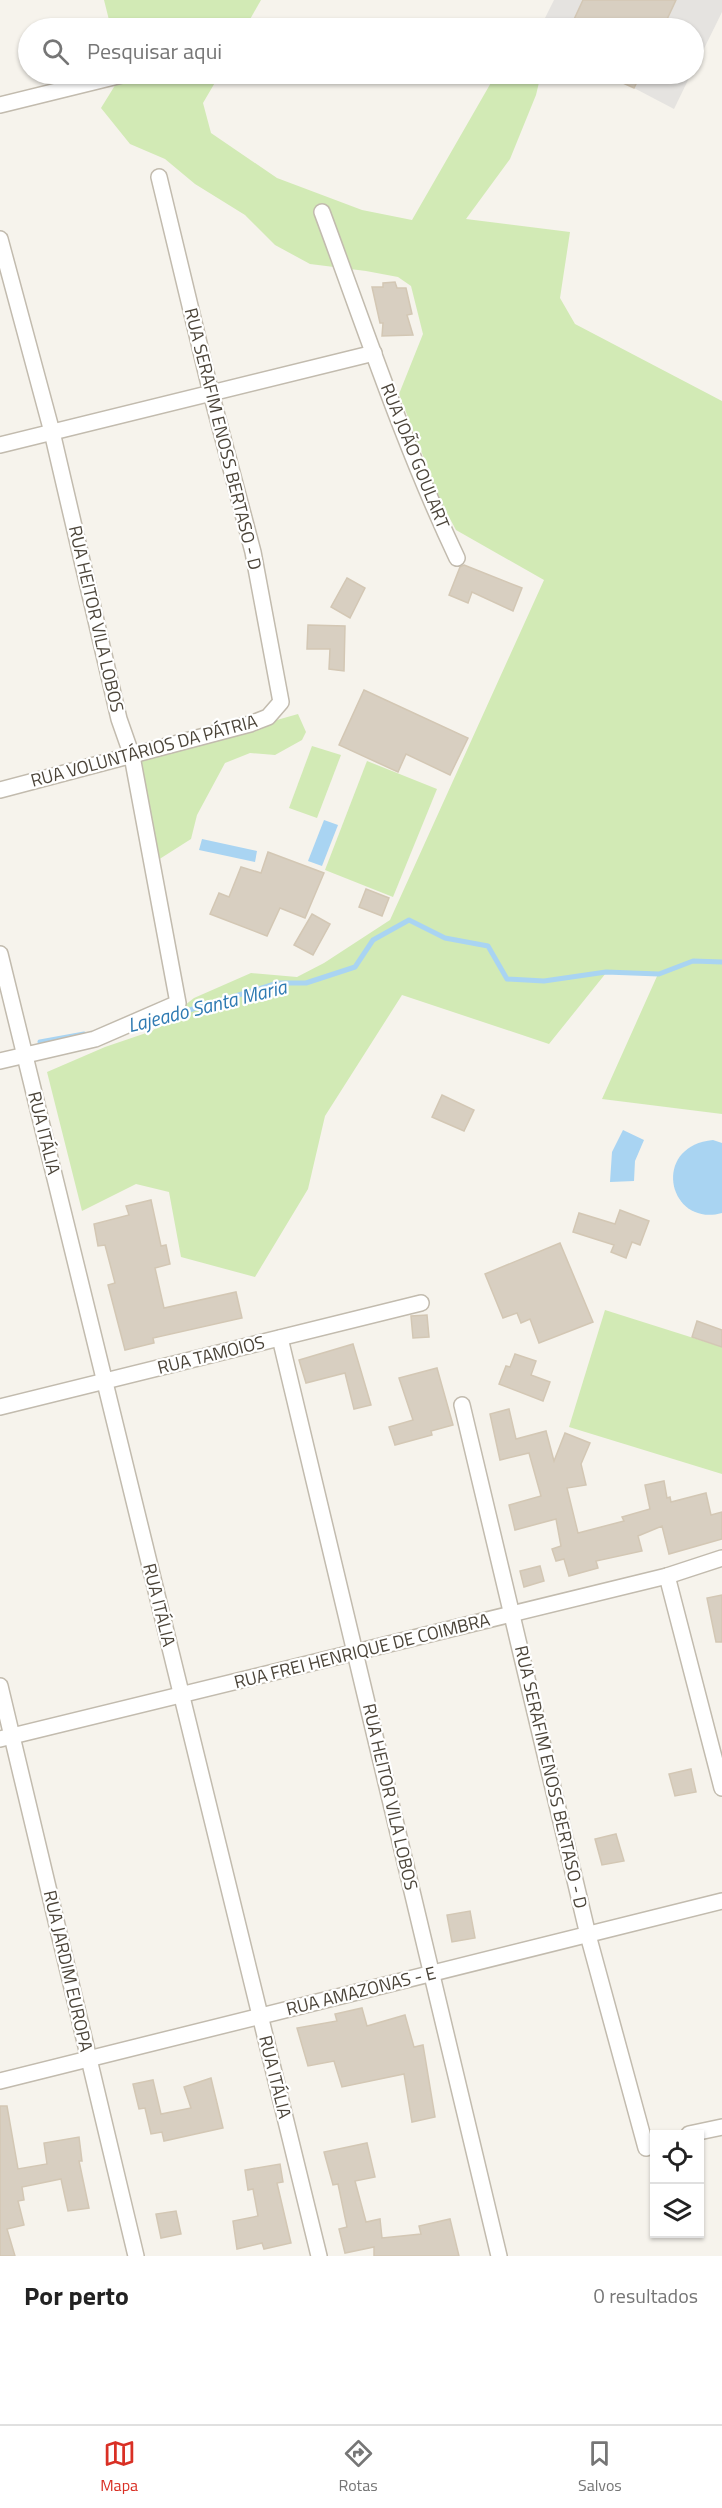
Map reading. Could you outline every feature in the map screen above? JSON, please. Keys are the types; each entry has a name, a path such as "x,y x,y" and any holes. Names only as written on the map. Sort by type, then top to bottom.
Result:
{"street":[{"path":"0,105 85,84"},
{"name":"RUA SERAFIM ENOSS BERTASO - D","path":"159,177 211,393 253,552 281,702"},
{"name":"RUA JOÃO GOULART","path":"322,212 441,525 457,558"},
{"name":"RUA HEITOR VILA LOBOS","path":"0,239 52,432 119,719 132,756 178,1003 94,1039 25,1055"},
{"path":"0,445 374,353"},
{"name":"RUA VOLUNTÁRIOS DA PÁTRIA","path":"0,790 259,720 268,717 281,702"},
{"name":"RUA ITÁLIA","path":"0,954 319,2256"},
{"path":"0,1061 25,1055"},
{"name":"RUA TAMOIOS","path":"0,1407 421,1303"},
{"name":"RUA HEITOR VILA LOBOS","path":"280,1338 357,1652 499,2256"},
{"name":"RUA SERAFIM ENOSS BERTASO - D","path":"462,1405 588,1935 650,2146"},
{"name":"RUA FREI HENRIQUE DE COIMBRA","path":"6,1737 667,1576 722,1558"},
{"path":"667,1576 722,1788"},
{"name":"RUA JARDIM EUROPA","path":"0,1686 6,1737 89,2059 136,2256"},
{"name":"RUA AMAZONAS - E","path":"0,2081 722,1901"},
{"path":"704,2131 722,2127"}],"green space":[{"path":"104,0 261,0 251,18 108,18"},
{"path":"116,84 214,84 203,103 211,133 277,178 362,210 412,220 490,84 539,84 510,159 466,219 570,232 560,298 575,324 722,401 722,1114 602,1099 658,974 606,973 549,1044 402,995 325,1116 308,1189 255,1277 181,1257 169,1192 136,1184 82,1211 47,1072 105,1047 152,1031 194,998 251,973 297,977 324,963 390,920 544,580 456,530 441,502 399,394 423,334 411,286 398,277 310,264 275,245 245,215 195,184 165,159 130,144 101,108"},
{"path":"298,714 306,732 302,740 275,755 250,753 225,763 197,815 191,839 158,860 138,759"},
{"path":"312,746 341,755 317,818 289,808"},
{"path":"367,761 437,789 393,897 325,870"},
{"path":"605,1310 722,1347 722,1474 569,1427"}],"shaded area":[{"path":"554,0 583,0 575,18 545,18"},
{"path":"676,0 722,0 722,12 704,49 704,18 668,18"},
{"path":"636,84 686,84 674,109 634,88"}],"water":[{"path":"324,820 338,825 322,866 308,861"},
{"path":"202,839 257,851 255,862 199,850"},
{"path":"623,1130 644,1140 635,1161 634,1181 610,1182 612,1152"},
{"path":"713,1140 722,1143 722,1213 704,1214 689,1209 679,1198 674,1184 674,1170 680,1156 693,1145"}],"building":[{"path":"583,0 676,0 668,18 575,18"},
{"path":"395,282 397,288 406,288 412,314 407,315 413,335 382,336 383,323 380,323 372,287 383,287 383,283"},
{"path":"464,565 522,588 513,611 472,592 468,603 449,595 460,567"},
{"path":"347,578 365,588 350,618 331,607"},
{"path":"308,625 345,626 344,671 329,669 330,649 307,649"},
{"path":"364,690 468,738 450,775 406,754 398,772 339,745"},
{"path":"268,852 324,873 305,918 280,908 267,936 210,914 219,893 229,897 241,867 261,873"},
{"path":"366,889 389,898 382,916 359,907"},
{"path":"312,914 330,924 313,955 294,945"},
{"path":"442,1095 474,1110 464,1131 432,1117"},
{"path":"151,1200 161,1246 166,1245 170,1264 155,1268 164,1308 236,1292 242,1318 153,1338 154,1343 125,1350 108,1285 115,1283 105,1245 98,1246 94,1224 129,1215 126,1206"},
{"path":"620,1210 649,1221 640,1245 632,1242 626,1258 611,1252 614,1245 573,1232 579,1213 615,1224"},
{"path":"560,1243 593,1322 539,1343 530,1319 521,1323 517,1313 503,1318 485,1274"},
{"path":"427,1315 429,1337 413,1338 411,1316"},
{"path":"697,1321 722,1330 722,1347 692,1337"},
{"path":"353,1344 371,1405 354,1409 345,1373 306,1383 299,1360"},
{"path":"515,1354 536,1361 531,1375 550,1382 543,1401 499,1384 506,1366 510,1367"},
{"path":"437,1368 453,1425 431,1431 432,1435 395,1445 389,1427 413,1420 399,1378"},
{"path":"509,1409 516,1439 546,1431 554,1461 565,1433 590,1443 581,1464 586,1485 567,1488 578,1533 624,1521 622,1517 650,1509 645,1485 664,1481 667,1498 670,1497 671,1502 706,1493 711,1515 722,1512 722,1539 669,1554 662,1526 638,1536 642,1551 596,1561 598,1568 569,1576 564,1559 556,1561 552,1549 561,1546 556,1519 515,1530 509,1505 541,1496 529,1453 500,1460 490,1414"},
{"path":"540,1566 544,1581 524,1587 520,1571"},
{"path":"722,1595 722,1642 716,1642 707,1598"},
{"path":"691,1769 696,1792 675,1796 669,1774"},
{"path":"616,1834 624,1861 602,1865 595,1839"},
{"path":"470,1911 475,1938 452,1942 447,1915"},
{"path":"362,2008 367,2026 405,2015 414,2047 423,2045 435,2117 412,2122 404,2074 342,2087 334,2061 308,2066 297,2028 337,2021 335,2014"},
{"path":"211,2078 223,2128 164,2141 162,2132 151,2134 145,2108 139,2109 133,2084 153,2080 161,2114 191,2108 184,2087"},
{"path":"0,2106 7,2106 18,2169 47,2164 44,2143 79,2137 82,2161 79,2161 89,2208 68,2211 61,2179 22,2187 24,2200 18,2201 24,2225 7,2229 15,2256 0,2256"},
{"path":"367,2143 375,2177 355,2181 366,2222 380,2219 382,2238 421,2234 419,2226 450,2219 459,2256 374,2256 374,2247 345,2253 339,2229 347,2227 338,2184 333,2185 324,2152"},
{"path":"280,2164 283,2182 277,2183 291,2243 264,2249 262,2243 237,2249 233,2221 258,2216 253,2189 248,2190 245,2170"},
{"path":"176,2211 181,2234 161,2238 156,2214"}],"waterway":[{"name":"Lajeado Santa Maria","path":"147,1023 278,983 306,983 355,967 373,940 409,920 445,938 488,946 507,979 544,981 606,972 659,974 693,961 722,962"},
{"name":"Lajeado Santa Maria","path":"40,1042 84,1034"}]}
